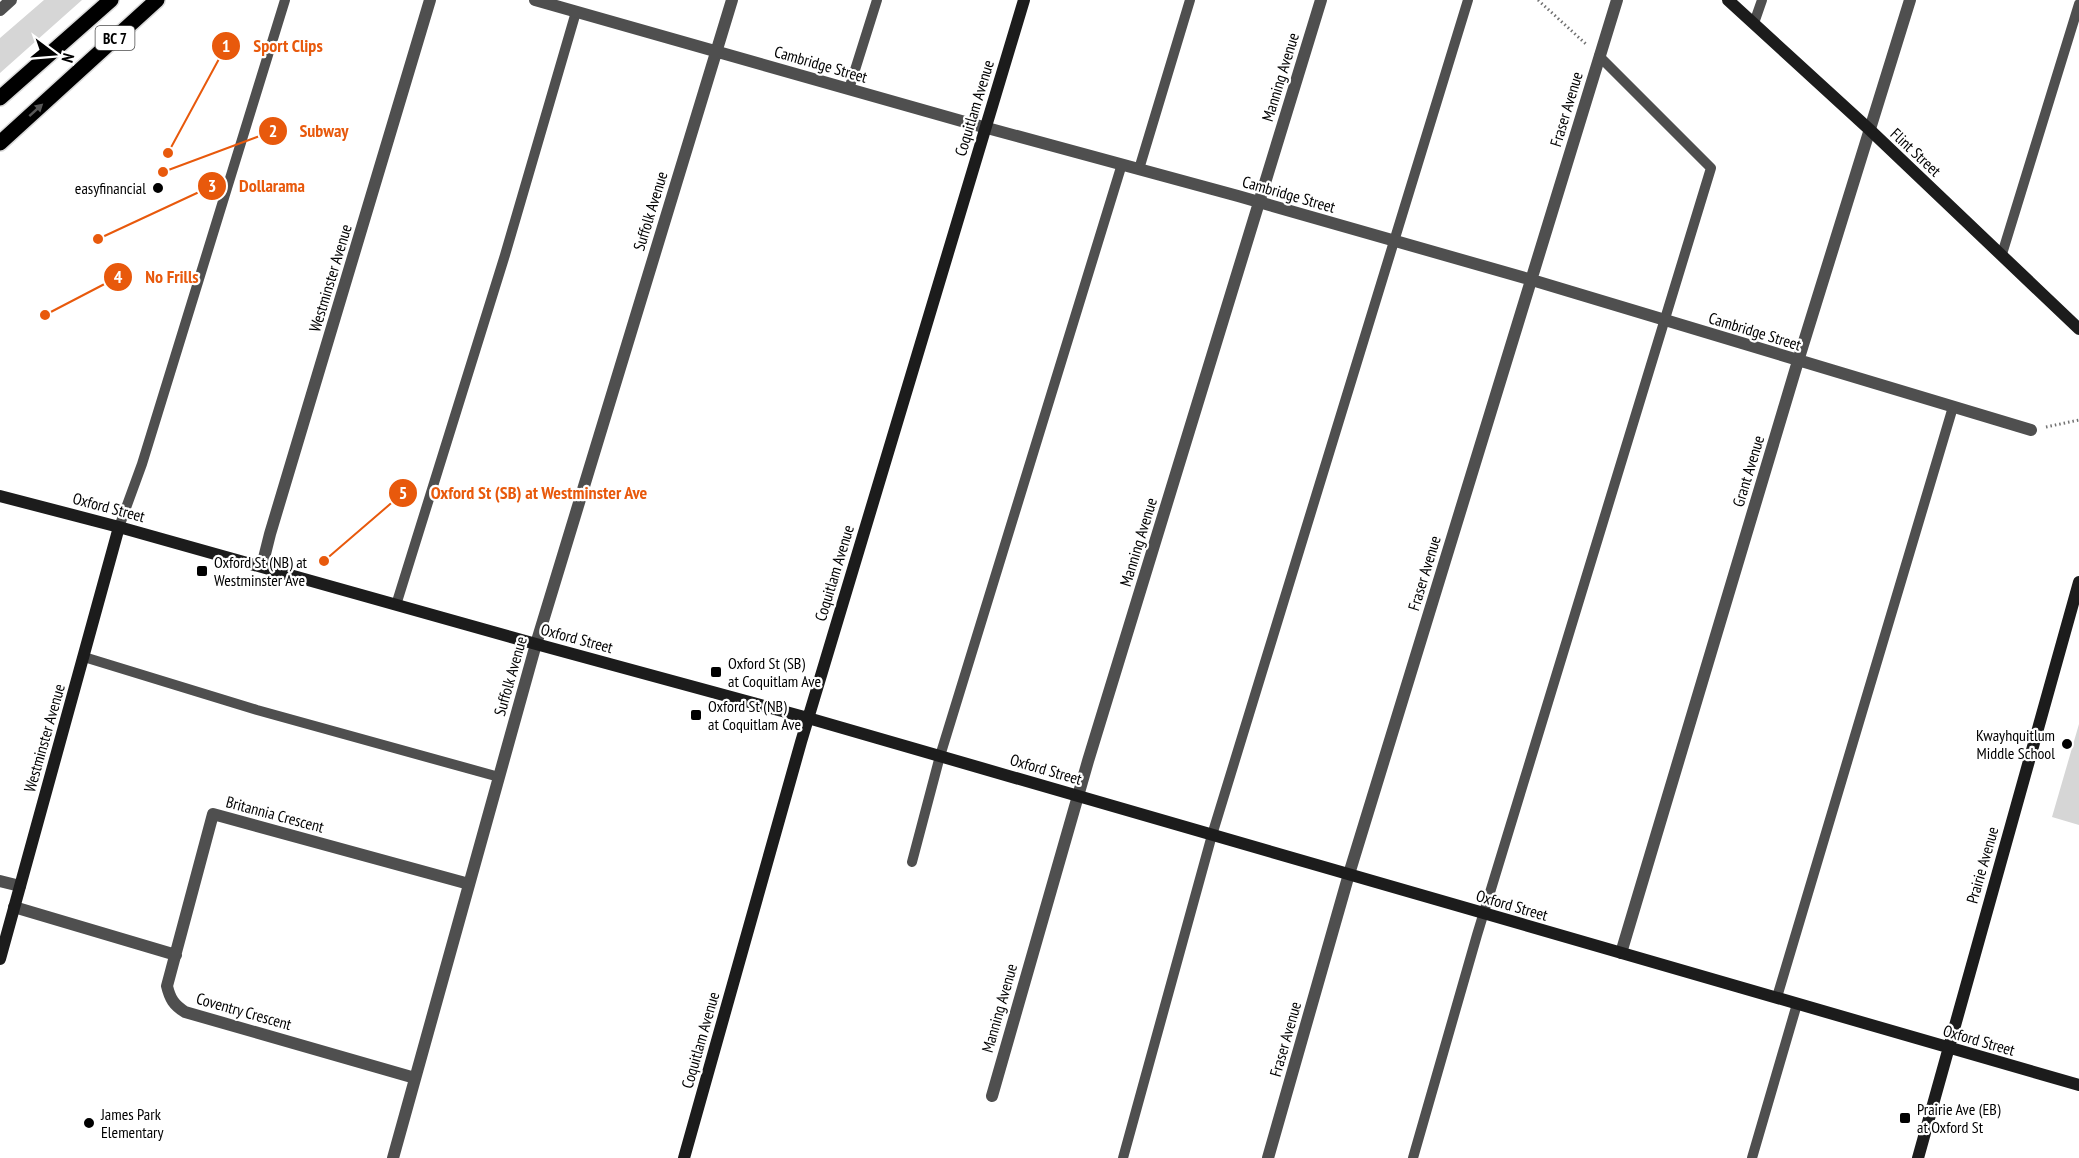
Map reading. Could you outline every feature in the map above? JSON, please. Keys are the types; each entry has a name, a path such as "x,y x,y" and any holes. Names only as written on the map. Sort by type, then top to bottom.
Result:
{"main road":[{"name":"BC 7","path":"0,98 111,0"},
{"name":"BC 7","path":"0,142 157,0"},
{"name":"Coquitlam Avenue","path":"684,1158 808,718 1024,0"},
{"name":"Flint Street","path":"1728,0 1870,130 2079,329"},
{"name":"Oxford Street","path":"0,496 262,566 808,718 1777,997 1948,1049 2079,1084"},
{"name":"Westminster Avenue","path":"0,959 119,527"},
{"name":"Prairie Avenue","path":"1918,1158 2079,582"}],"street":[{"path":"0,10 11,0"},
{"name":"Westminster Avenue","path":"262,566 430,0"},
{"name":"Cambridge Street","path":"535,0 570,7 985,128 1259,202 1532,280 1798,362 2031,430"},
{"name":"Suffolk Avenue","path":"393,1158 536,644 732,0"},
{"name":"Manning Avenue","path":"992,1096 1078,796 1321,0"},
{"name":"Fraser Avenue","path":"1268,1158 1349,874 1617,0"},
{"name":"Grant Avenue","path":"1621,953 1798,362 1910,0"},
{"name":"Britannia Crescent","path":"176,955 213,814 469,884"},
{"path":"0,880 20,886"},
{"path":"14,908 176,955"},
{"name":"Coventry Crescent","path":"176,955 167,986 175,1005 185,1012 415,1078"}],"lane":[{"path":"119,527 142,464 285,0"},
{"path":"849,89 877,0"},
{"path":"1139,169 1190,0"},
{"path":"1123,1158 1212,835 1396,241 1468,0"},
{"path":"1754,23 1762,0"},
{"path":"2002,254 2079,4"},
{"path":"396,605 505,255 570,7"},
{"path":"1413,1158 1484,914 1711,168 1599,56"},
{"path":"912,862 940,756 1122,164"},
{"path":"1777,997 1953,407"},
{"path":"84,657 257,710 499,777"},
{"path":"1752,1158 1797,1004"}],"path":[{"path":"1538,0 1599,56"},
{"path":"2031,430 2079,420"}],"shaded area":[{"path":"44,0 82,0 0,73 0,38"},
{"path":"2079,724 2079,825 2052,817"}],"place":[{"name":"Sport Clips","path":"168,153"},
{"name":"Subway","path":"163,172"},
{"name":"easyfinancial","path":"158,188"},
{"name":"Dollarama","path":"98,239"},
{"name":"No Frills","path":"45,315"},
{"name":"Oxford St (SB) at Westminster Ave","path":"324,561"},
{"name":"Oxford St (NB) at Westminster Ave","path":"202,571"},
{"name":"Oxford St (SB) at Coquitlam Ave","path":"716,672"},
{"name":"Oxford St (NB) at Coquitlam Ave","path":"696,715"},
{"name":"Kwayhquitlum Middle School","path":"2067,744"},
{"name":"Prairie Ave (EB) at Oxford St","path":"1905,1118"},
{"name":"James Park Elementary","path":"89,1123"}]}
